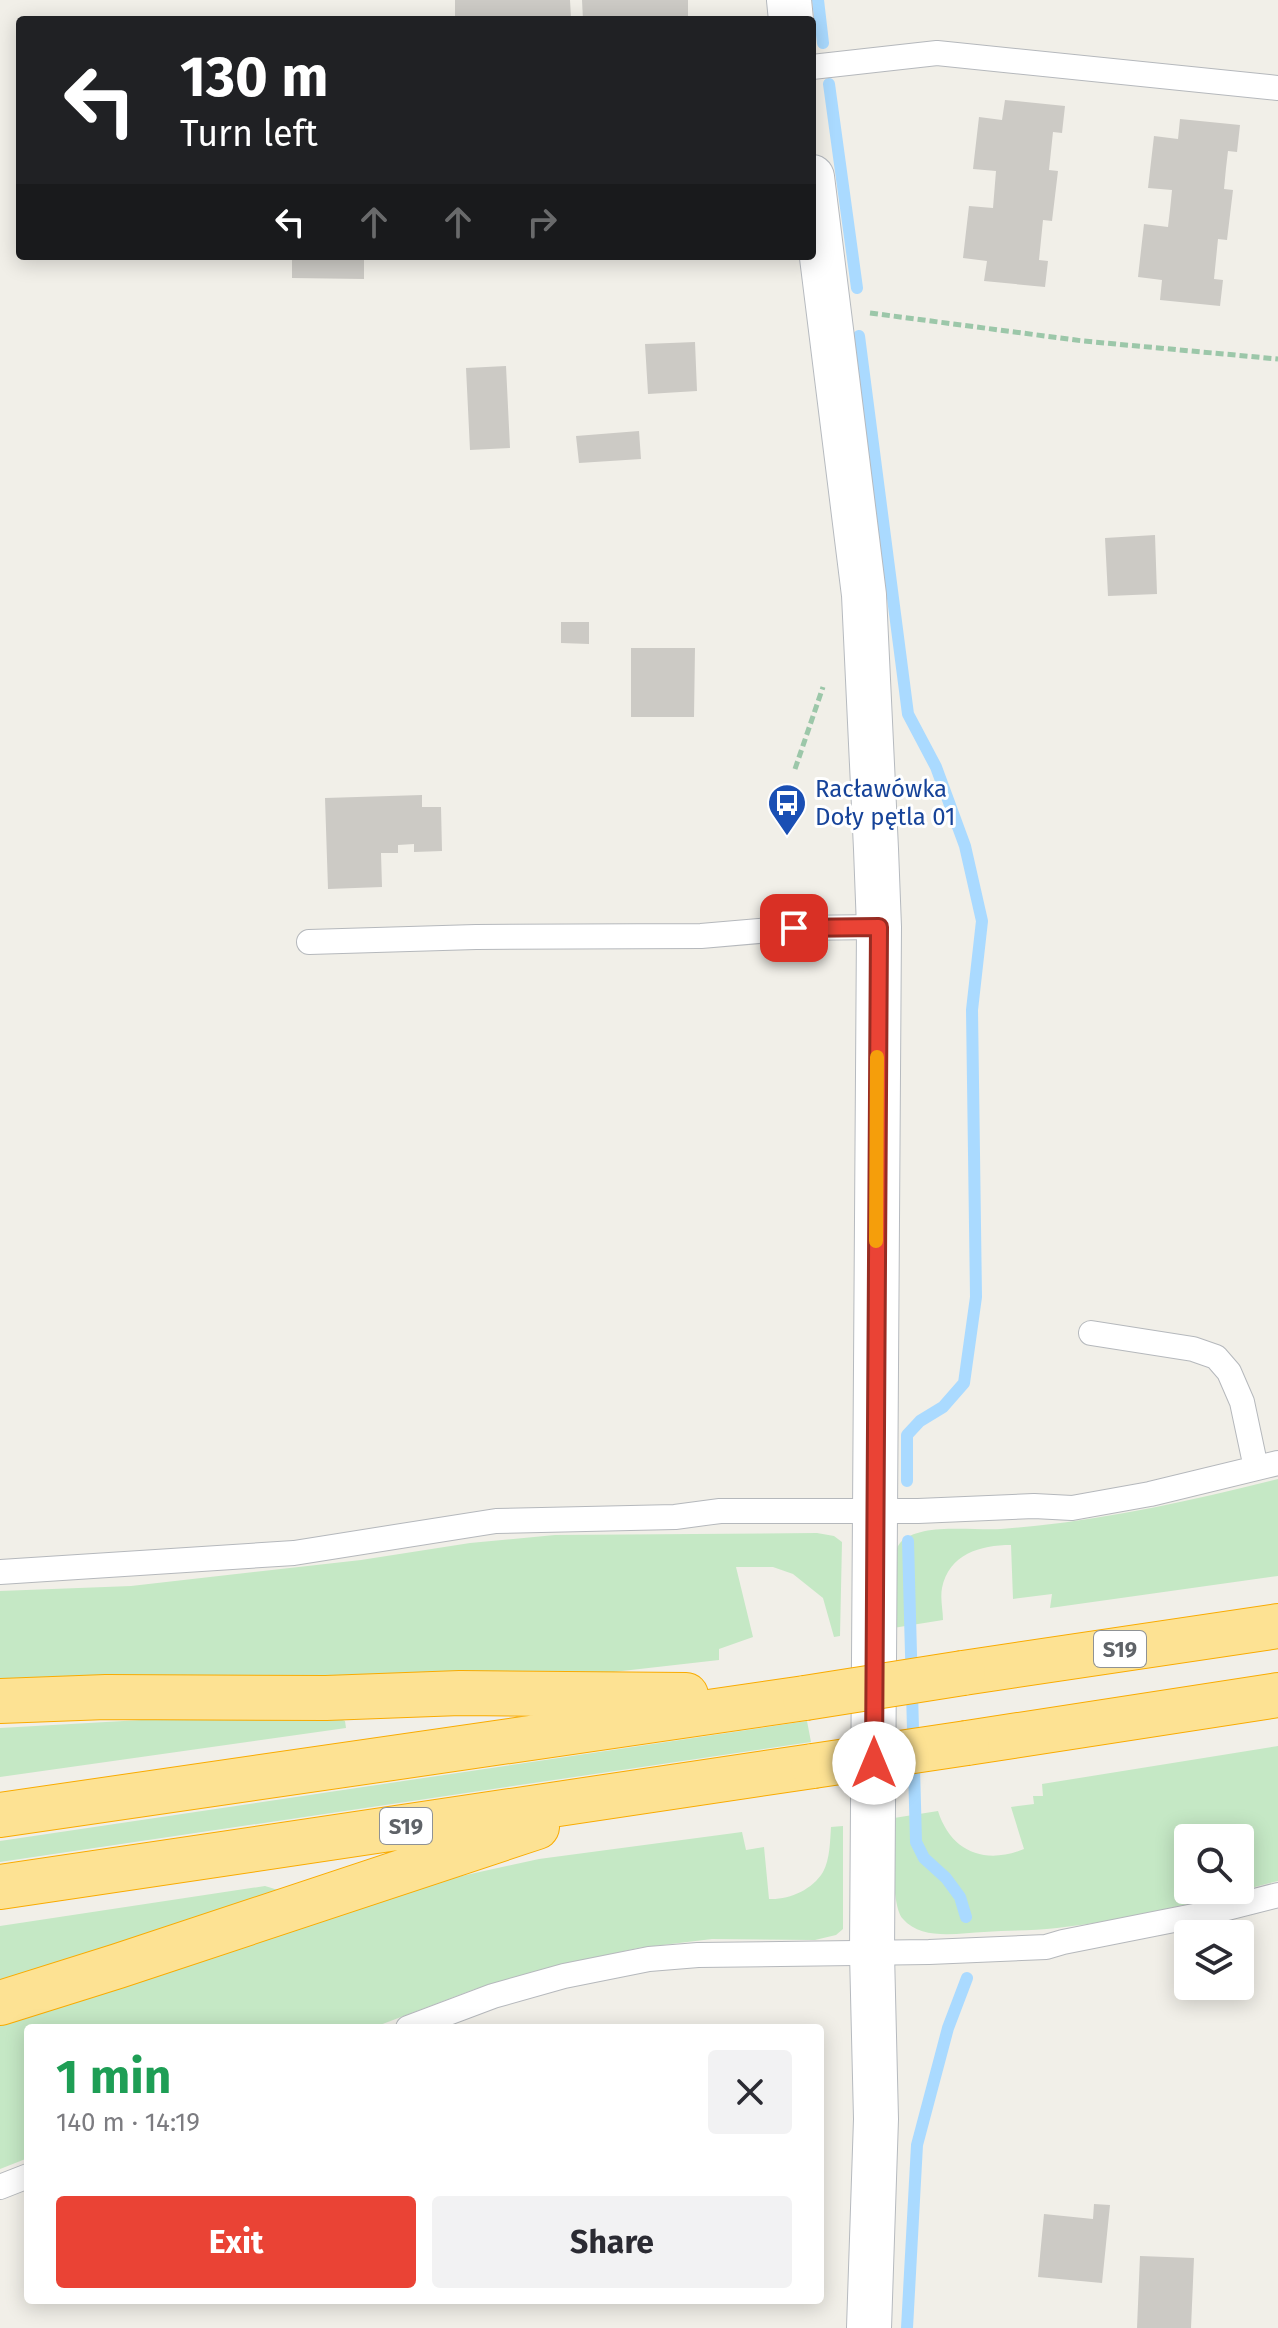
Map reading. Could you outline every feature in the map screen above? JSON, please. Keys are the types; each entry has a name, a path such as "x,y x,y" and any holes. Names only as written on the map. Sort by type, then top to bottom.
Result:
{"highway":[{"name":"S19","path":"0,1815 1278,1626"},
{"path":"0,1701 106,1697 326,1698 460,1693 805,1698"},
{"name":"S19","path":"0,1887 1278,1695"},
{"path":"0,2003 435,1862 643,1790"}],"street":[{"path":"816,208 864,595 879,927 872,1953 876,2119 869,2328"}],"lane":[{"path":"816,67 937,53 1278,88"},
{"path":"309,942 476,937 701,936 794,928 879,927"},
{"path":"0,1572 294,1553 496,1521 675,1517 720,1511 1072,1508 1150,1494 1267,1466 1229,1372 1216,1357 1193,1349 1091,1333"},
{"path":"419,2024 493,1996 564,1976 649,1959 698,1955 1046,1947 1278,1895"},
{"path":"0,2187 24,2178"}],"path":[{"path":"830,315 870,313 1083,341 1278,359"}],"green space":[{"path":"1278,1479 1278,1576 1050,1608 1052,1594 1013,1599 1011,1545 988,1547 968,1554 951,1567 942,1588 943,1620 893,1628 894,1560 900,1543 909,1536 933,1530 1001,1529 1106,1516"},
{"path":"817,1533 834,1536 842,1542 840,1636 834,1637 823,1598 793,1574 773,1567 736,1567 753,1637 719,1649 719,1660 578,1676 0,1685 0,1591 131,1586 555,1535"},
{"path":"319,1710 345,1721 346,1728 0,1777 0,1728"},
{"path":"807,1721 811,1742 0,1862 0,1841"},
{"path":"1278,1746 1278,1881 1254,1887 1254,1824 1174,1824 1174,1904 1188,1904 1141,1915 1048,1929 941,1934 920,1930 903,1919 894,1886 894,1818 938,1811 951,1836 971,1851 996,1856 1010,1854 1024,1849 1011,1807 1034,1804 1033,1796 1043,1796 1042,1784"},
{"path":"843,1826 843,1929 836,1935 815,1940 712,1939 638,1948 475,1989 383,2024 24,2024 24,2160 0,2169 0,2015 448,1879 539,1859 742,1832 746,1850 764,1847 769,1899 784,1898 806,1889 823,1872 831,1827"},
{"path":"265,1886 278,1890 0,1982 0,1926"}],"building":[{"path":"455,0 570,0 571,16 455,16"},
{"path":"582,0 688,0 688,16 583,16"},
{"path":"1005,100 1065,106 1062,133 1053,132 1049,170 1058,171 1052,221 1043,220 1039,260 1048,261 1045,287 984,281 987,261 963,258 969,206 993,208 996,171 973,169 979,117 1002,120"},
{"path":"1180,119 1240,125 1237,152 1228,151 1226,168 1224,189 1233,190 1227,240 1218,239 1214,279 1223,280 1220,306 1160,300 1162,280 1138,277 1144,224 1168,227 1170,210 1172,190 1148,188 1154,136 1178,139"},
{"path":"292,260 364,260 364,279 292,278"},
{"path":"695,342 697,391 648,394 645,344"},
{"path":"506,366 510,448 470,450 466,368"},
{"path":"639,431 641,459 579,463 576,436"},
{"path":"1155,535 1157,594 1108,596 1105,538"},
{"path":"561,622 589,622 589,644 561,643"},
{"path":"631,648 695,648 694,717 631,717"},
{"path":"422,795 422,807 441,807 442,851 414,852 414,844 398,845 398,853 381,853 382,887 328,889 325,798"},
{"path":"1094,2204 1110,2205 1102,2283 1038,2277 1044,2214 1093,2219"},
{"path":"1140,2256 1194,2258 1191,2328 1137,2328"}],"waterway":[{"path":"818,0 823,43"},
{"path":"829,84 857,288"},
{"path":"859,336 908,714 936,767 965,846 982,921 972,1010 976,1297 964,1383 943,1407 920,1421 907,1435 907,1481"},
{"path":"908,1541 916,1842 924,1858 946,1878 960,1897 966,1917"},
{"path":"907,2328 917,2145 948,2028 967,1978"}],"slow traffic":[{"path":"876,1241 877,1057"}],"place":[{"name":"Racławówka Doły pętla 01","path":"787,837"}],"route":[{"path":"794,928 879,927 874,1763"}]}
